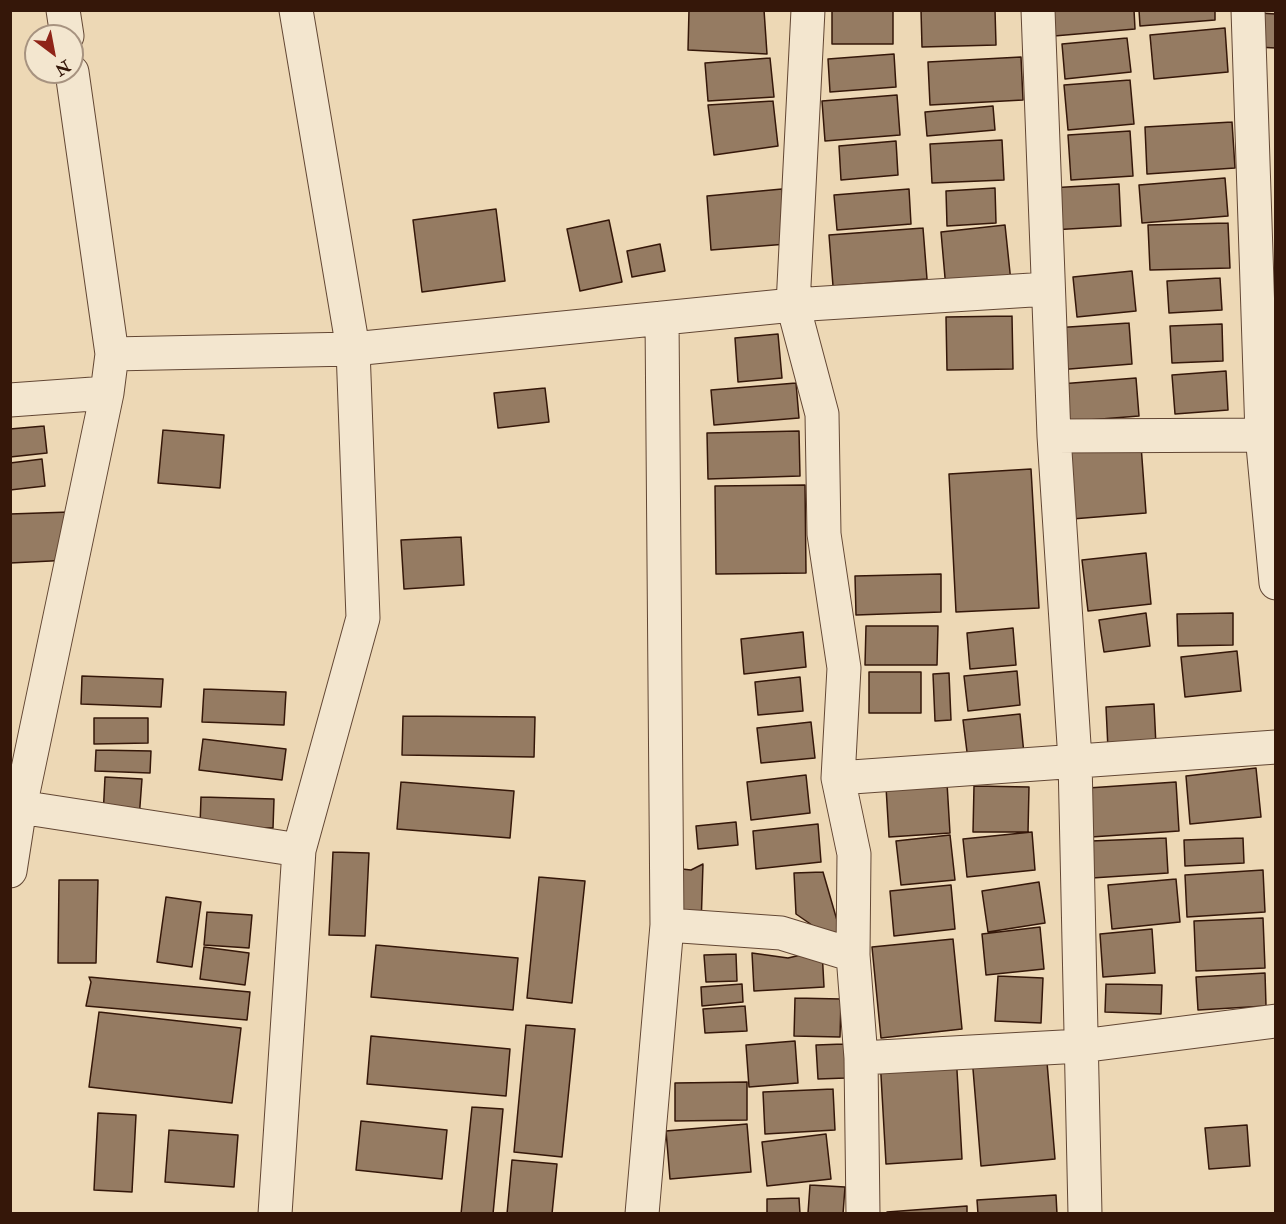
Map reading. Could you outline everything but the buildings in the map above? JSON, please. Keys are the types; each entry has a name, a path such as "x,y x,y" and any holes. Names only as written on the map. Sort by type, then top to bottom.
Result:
{"street":[{"path":"275,1214 299,850 363,618 352,349 296,10"},
{"path":"808,10 793,305 822,414 824,534 844,668 838,778 854,854 853,955 861,1058 864,1214"},
{"path":"1038,10 1054,436 1075,760 1085,1214"},
{"path":"1248,10 1275,583"},
{"path":"10,871 20,807 106,393 112,354 74,84"},
{"path":"112,354 352,349 793,305 1048,289"},
{"path":"642,1214 667,926 662,318"},
{"path":"10,400 106,393"},
{"path":"1054,436 1269,435"},
{"path":"838,778 1275,747"},
{"path":"20,807 299,850"},
{"path":"667,926 781,933 853,955"},
{"path":"861,1058 1081,1046 1275,1021"}]}
